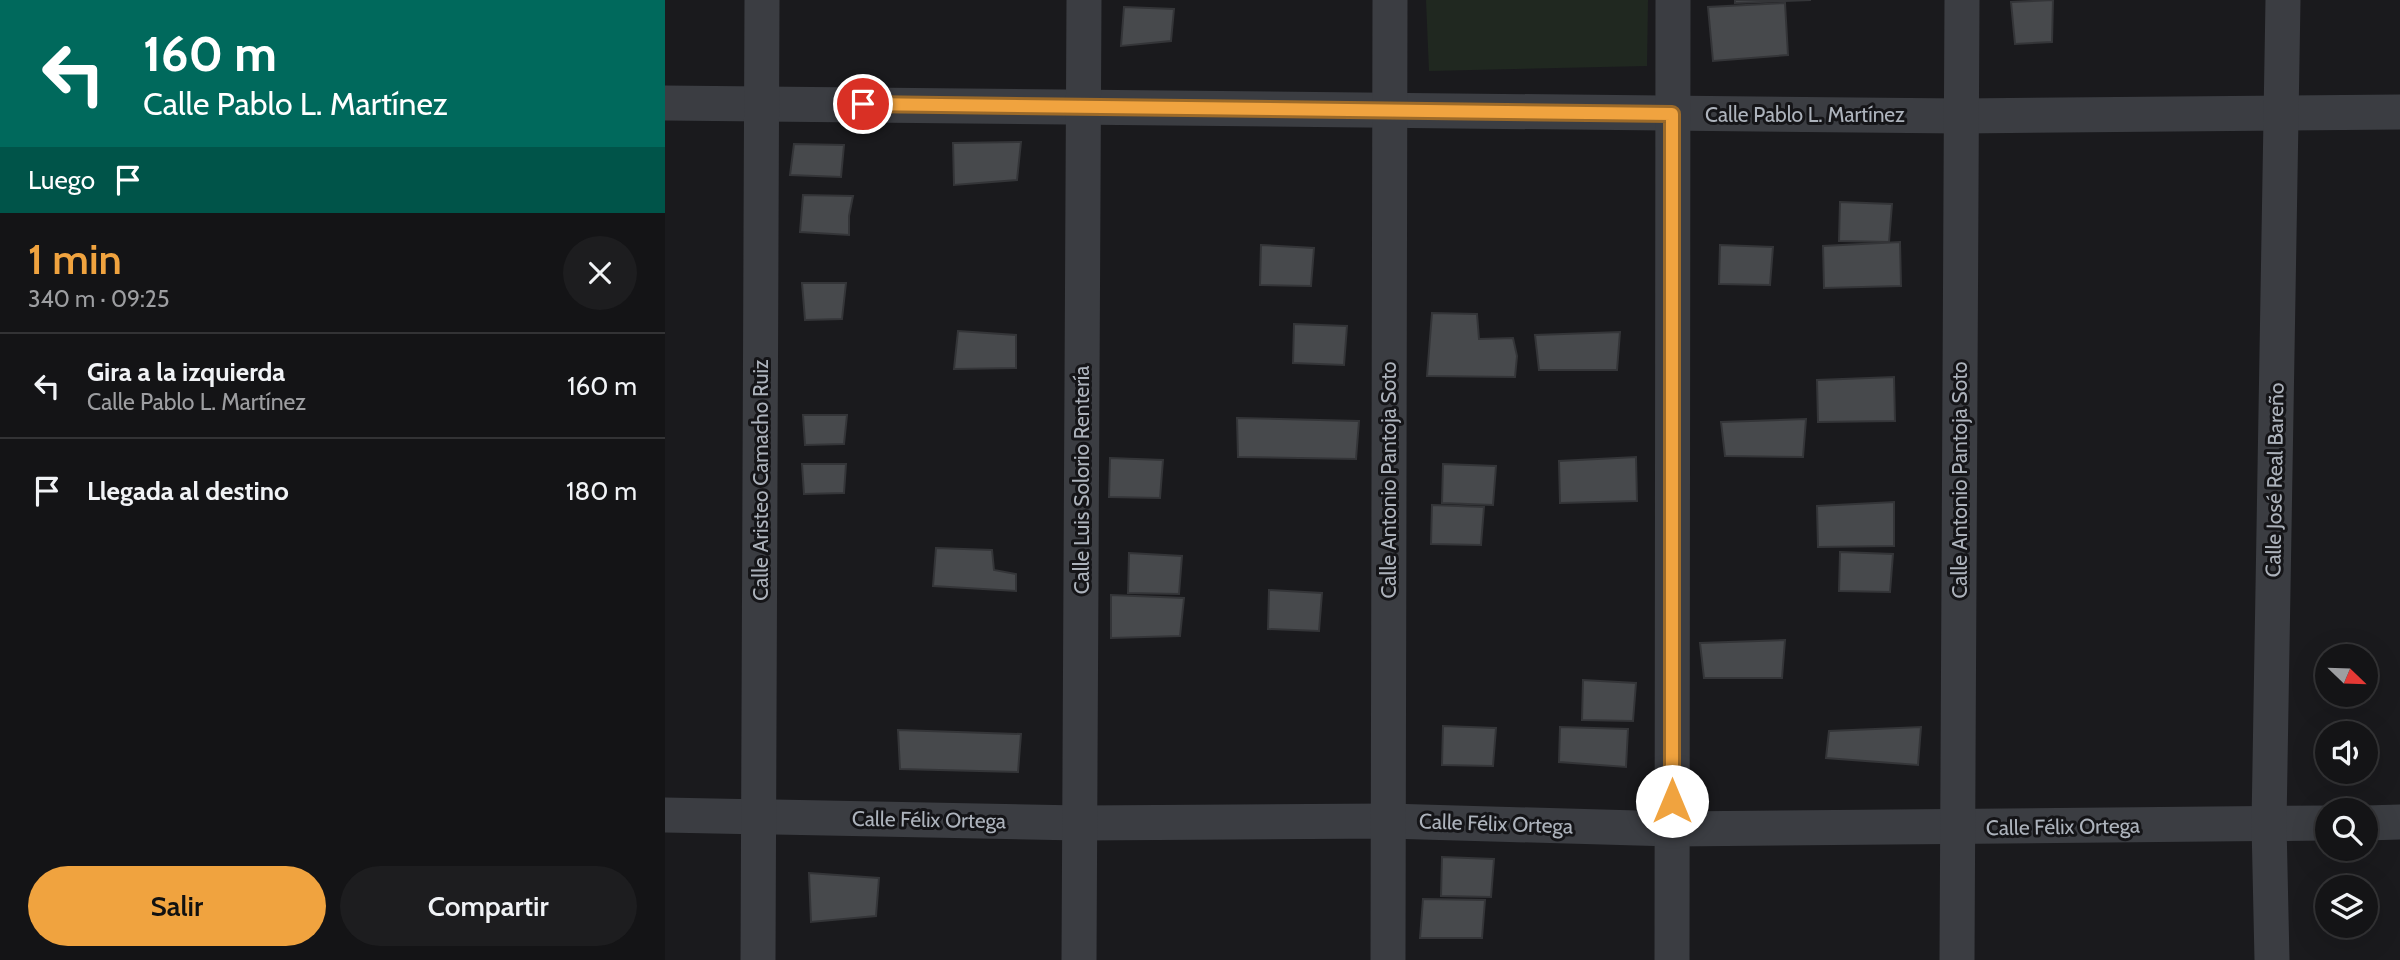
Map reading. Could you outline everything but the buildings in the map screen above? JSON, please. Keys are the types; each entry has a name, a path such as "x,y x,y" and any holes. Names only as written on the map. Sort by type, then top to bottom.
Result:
{"street":[{"name":"Calle Aristeo Camacho Ruiz","path":"758,960 762,0"},
{"name":"Calle Luis Solorio Rentería","path":"1079,960 1084,0"},
{"name":"Calle Antonio Pantoja Soto","path":"1388,960 1390,0"},
{"path":"1672,960 1673,0"},
{"name":"Calle Antonio Pantoja Soto","path":"1957,960 1962,0"},
{"name":"Calle José Real Bareño","path":"2272,960 2269,824 2283,0"},
{"name":"Calle Pablo L. Martínez","path":"665,103 1961,116 2400,113"},
{"name":"Calle Félix Ortega","path":"665,815 1080,823 1388,821 1672,829 2315,823"},
{"path":"2378,823 2400,822"}],"shaded area":[{"path":"1426,0 1648,0 1647,66 1429,71"}],"route":[{"path":"863,104 1672,114 1672,801"}]}
